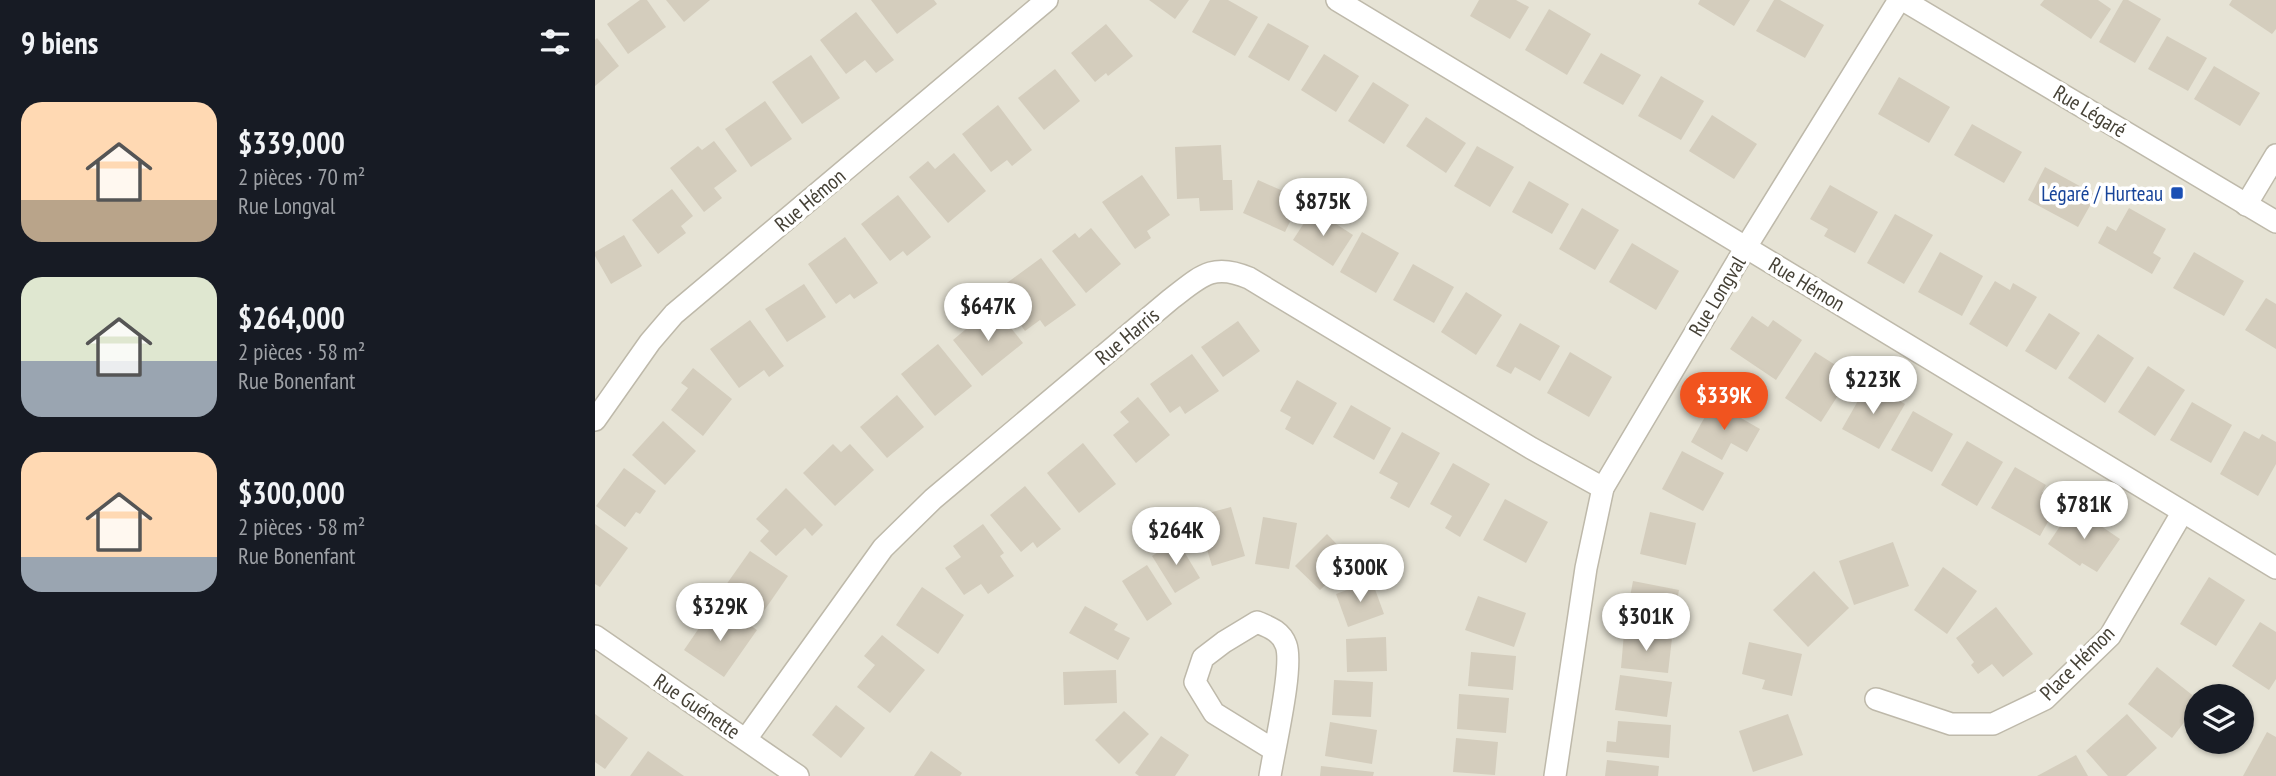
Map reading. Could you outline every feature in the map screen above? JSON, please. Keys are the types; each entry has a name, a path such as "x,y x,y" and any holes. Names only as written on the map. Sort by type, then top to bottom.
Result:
{"street":[{"name":"Rue Hémon","path":"595,420 650,342 674,314 1047,0"},
{"name":"Rue Hémon","path":"1338,0 2276,568"},
{"name":"Rue Longval","path":"1555,776 1586,568 1603,488 1746,247 1901,0"},
{"name":"Rue Légaré","path":"1901,0 2276,222"},
{"path":"2246,205 2276,155"},
{"name":"Rue Harris","path":"746,739 883,548 933,499 993,447 1171,299 1212,271 1233,271 1249,278 1531,449 1603,488"},
{"name":"Place Hémon","path":"1876,699 1951,724 1993,724 2045,699 2110,636 2182,513"},
{"path":"1270,776 1288,668 1286,645 1275,629 1257,622 1203,658 1195,682 1214,713 1274,750"},
{"name":"Rue Guénette","path":"595,636 798,776"}],"shaded area":[{"path":"595,0 2276,0 2276,776 595,776"}],"building":[{"path":"640,0 647,0 666,27 628,54 607,24"},
{"path":"666,0 710,0 684,22"},
{"path":"871,0 934,0 937,4 897,34"},
{"path":"1149,0 1189,0 1175,19"},
{"path":"1210,0 1228,0 1258,17 1235,56 1192,32"},
{"path":"1479,0 1516,0 1529,7 1510,39 1470,16"},
{"path":"1700,0 1750,0 1734,26 1698,4"},
{"path":"1774,0 1780,0 1824,25 1805,58 1756,31"},
{"path":"2044,0 2098,0 2111,9 2091,39 2040,5"},
{"path":"2123,0 2128,0 2161,19 2135,63 2099,42"},
{"path":"2232,0 2276,0 2276,29 2272,34 2229,5"},
{"path":"1549,9 1591,34 1567,75 1525,50"},
{"path":"856,12 894,60 876,73 865,60 846,74 820,40"},
{"path":"1268,23 1309,46 1289,81 1248,57"},
{"path":"1106,24 1133,56 1108,76 1106,73 1095,82 1071,53"},
{"path":"2167,36 2207,58 2188,91 2148,69"},
{"path":"597,38 619,66 595,86 595,40"},
{"path":"1601,53 1641,75 1623,105 1583,83"},
{"path":"1324,54 1359,76 1336,112 1301,90"},
{"path":"811,55 840,98 802,124 772,82"},
{"path":"2214,66 2260,93 2240,126 2194,99"},
{"path":"1055,69 1080,101 1044,130 1018,98"},
{"path":"1661,76 1704,101 1681,140 1638,116"},
{"path":"1899,77 1950,107 1929,143 1878,114"},
{"path":"1373,82 1409,105 1384,144 1348,121"},
{"path":"765,101 792,139 751,167 725,129"},
{"path":"998,105 1032,150 1012,166 1007,160 991,172 962,134"},
{"path":"1712,115 1757,144 1734,179 1689,151"},
{"path":"1426,117 1466,143 1446,173 1406,146"},
{"path":"1972,124 2022,152 2004,183 1954,155"},
{"path":"714,141 737,171 714,188 722,198 704,212 670,168 698,146 702,150"},
{"path":"1221,145 1223,180 1232,180 1233,210 1200,211 1199,198 1177,199 1175,147"},
{"path":"1477,146 1514,167 1490,207 1454,186"},
{"path":"954,153 986,191 948,223 909,177 928,161 935,169"},
{"path":"2045,167 2096,195 2078,227 2028,200"},
{"path":"1142,175 1170,215 1147,231 1151,238 1135,249 1102,202"},
{"path":"1258,180 1301,199 1285,232 1243,213"},
{"path":"1529,181 1569,204 1552,234 1512,212"},
{"path":"1830,185 1878,212 1855,253 1824,236 1828,229 1810,219"},
{"path":"672,189 693,216 681,226 686,233 658,254 632,220"},
{"path":"898,195 931,237 907,256 903,251 890,261 861,224"},
{"path":"1582,208 1619,230 1595,270 1559,249"},
{"path":"2129,208 2166,229 2153,253 2161,258 2152,274 2098,243 2107,226 2116,231"},
{"path":"1313,209 1353,235 1333,266 1293,240"},
{"path":"1895,214 1933,235 1904,284 1867,263"},
{"path":"1091,228 1121,264 1086,293 1052,251 1075,233 1079,238"},
{"path":"1362,232 1399,253 1376,293 1340,272"},
{"path":"624,235 642,266 611,284 595,252"},
{"path":"845,237 878,283 854,299 850,294 836,304 808,264"},
{"path":"1632,243 1679,271 1656,310 1609,282"},
{"path":"1940,252 1983,276 1962,316 1918,292"},
{"path":"2194,252 2244,281 2224,316 2173,288"},
{"path":"1041,258 1076,305 1045,327 1040,320 1025,331 996,291"},
{"path":"1413,264 1454,287 1434,323 1393,300"},
{"path":"1995,281 2010,290 2013,283 2037,297 2007,347 1969,324"},
{"path":"804,284 826,317 787,342 765,309"},
{"path":"1466,292 1502,315 1476,355 1441,332"},
{"path":"2266,298 2276,304 2276,349 2245,330"},
{"path":"985,313 994,323 1002,317 1023,343 982,376 953,340"},
{"path":"2049,313 2080,333 2056,370 2025,351"},
{"path":"1752,316 1768,327 1773,320 1802,340 1776,380 1730,349"},
{"path":"750,320 784,366 769,377 764,370 739,388 710,349"},
{"path":"1238,321 1260,351 1223,377 1201,347"},
{"path":"1520,323 1560,346 1540,381 1515,367 1511,374 1496,366"},
{"path":"2098,334 2134,358 2105,403 2068,378"},
{"path":"938,344 972,386 935,416 901,374"},
{"path":"1570,352 1612,377 1589,417 1547,393"},
{"path":"1815,352 1851,375 1821,422 1785,398"},
{"path":"1192,354 1219,391 1185,414 1180,406 1170,413 1150,384"},
{"path":"2148,366 2185,390 2155,436 2118,412"},
{"path":"693,368 732,399 703,436 671,410 688,388 681,383"},
{"path":"1297,380 1337,403 1313,445 1285,429 1291,417 1280,411"},
{"path":"1868,383 1905,404 1879,449 1842,429"},
{"path":"897,395 924,427 887,458 860,427"},
{"path":"1138,397 1170,435 1136,463 1113,435 1129,422 1120,412"},
{"path":"1713,402 1760,429 1747,452 1731,443 1722,460 1691,442"},
{"path":"2192,402 2232,425 2211,463 2170,440"},
{"path":"1351,405 1391,428 1374,460 1333,437"},
{"path":"1913,411 1953,434 1932,472 1891,450"},
{"path":"663,421 696,451 665,485 632,455"},
{"path":"2244,431 2259,439 2262,434 2276,442 2276,464 2258,496 2220,474"},
{"path":"1402,432 1440,453 1409,508 1390,498 1398,483 1379,473"},
{"path":"1967,441 2003,462 1977,506 1941,485"},
{"path":"1083,443 1116,484 1079,513 1047,473"},
{"path":"833,444 841,452 850,444 874,470 835,506 803,473"},
{"path":"1682,451 1724,473 1703,511 1662,489"},
{"path":"1453,463 1490,484 1460,537 1445,528 1452,516 1430,504"},
{"path":"2015,467 2046,485 2042,492 2059,502 2040,536 1991,508"},
{"path":"624,468 656,491 640,514 636,512 625,527 596,506"},
{"path":"1025,486 1061,529 1037,548 1033,542 1021,552 990,515"},
{"path":"786,488 823,525 812,536 805,528 776,556 760,541 769,531 756,519"},
{"path":"1505,499 1548,522 1526,563 1483,540"},
{"path":"1231,507 1245,556 1212,566 1197,516"},
{"path":"2073,507 2120,539 2097,572 2082,563 2080,566 2048,544"},
{"path":"1650,512 1696,523 1686,565 1640,554"},
{"path":"1263,517 1297,523 1289,569 1255,564"},
{"path":"595,524 628,548 600,587 595,584"},
{"path":"983,524 1004,553 1000,556 1014,576 988,594 981,584 964,595 945,568 961,557 953,546"},
{"path":"1327,534 1352,560 1320,590 1295,566"},
{"path":"1177,540 1200,578 1175,593 1152,556"},
{"path":"1893,542 1909,586 1854,605 1839,561"},
{"path":"750,551 788,576 759,618 721,592"},
{"path":"1147,565 1172,604 1147,621 1122,581"},
{"path":"1943,567 1977,591 1947,634 1914,610"},
{"path":"1814,571 1849,608 1808,647 1773,610"},
{"path":"2209,577 2245,600 2216,646 2180,624"},
{"path":"1372,581 1384,614 1348,627 1336,594"},
{"path":"1633,581 1679,590 1671,632 1625,623"},
{"path":"922,587 964,615 938,654 896,625"},
{"path":"1478,596 1526,613 1514,647 1465,630"},
{"path":"1085,606 1118,624 1114,630 1130,638 1118,660 1069,633"},
{"path":"1996,607 2033,654 2003,677 1992,664 1978,674 1971,665 1974,662 1956,638"},
{"path":"732,613 757,630 724,677 684,650 708,615 723,626"},
{"path":"2260,622 2276,632 2276,679 2269,690 2232,666"},
{"path":"1624,633 1672,638 1668,673 1621,668"},
{"path":"882,635 925,670 890,713 857,687 875,665 864,656"},
{"path":"1386,637 1387,671 1347,672 1346,639"},
{"path":"1749,642 1802,654 1792,696 1762,689 1765,680 1742,674"},
{"path":"1471,652 1516,656 1513,690 1468,686"},
{"path":"2157,667 2184,688 2184,722 2172,738 2128,704"},
{"path":"1116,670 1117,703 1064,705 1063,672"},
{"path":"1620,675 1672,682 1667,717 1615,710"},
{"path":"1334,680 1373,682 1371,717 1332,715"},
{"path":"1459,694 1509,698 1506,733 1457,729"},
{"path":"836,705 865,728 841,758 812,735"},
{"path":"1124,711 1149,734 1119,764 1095,740"},
{"path":"595,714 628,738 605,769 595,762"},
{"path":"1788,714 1803,755 1753,772 1739,731"},
{"path":"2127,714 2157,748 2126,776 2108,776 2086,751"},
{"path":"1618,721 1671,725 1669,758 1606,752 1607,741 1616,742"},
{"path":"1330,722 1377,730 1372,764 1325,756"},
{"path":"2267,732 2276,737 2276,776 2243,776"},
{"path":"1161,736 1189,755 1175,776 1139,776 1135,773"},
{"path":"1456,738 1498,742 1495,775 1453,772"},
{"path":"648,751 684,776 630,776"},
{"path":"931,751 962,773 960,776 914,776"},
{"path":"2076,755 2088,776 2037,776"},
{"path":"1607,760 1659,766 1658,776 1605,776"},
{"path":"1321,766 1374,772 1373,776 1320,776"}],"place":[{"name":"Légaré / Hurteau","path":"2177,193"}]}
